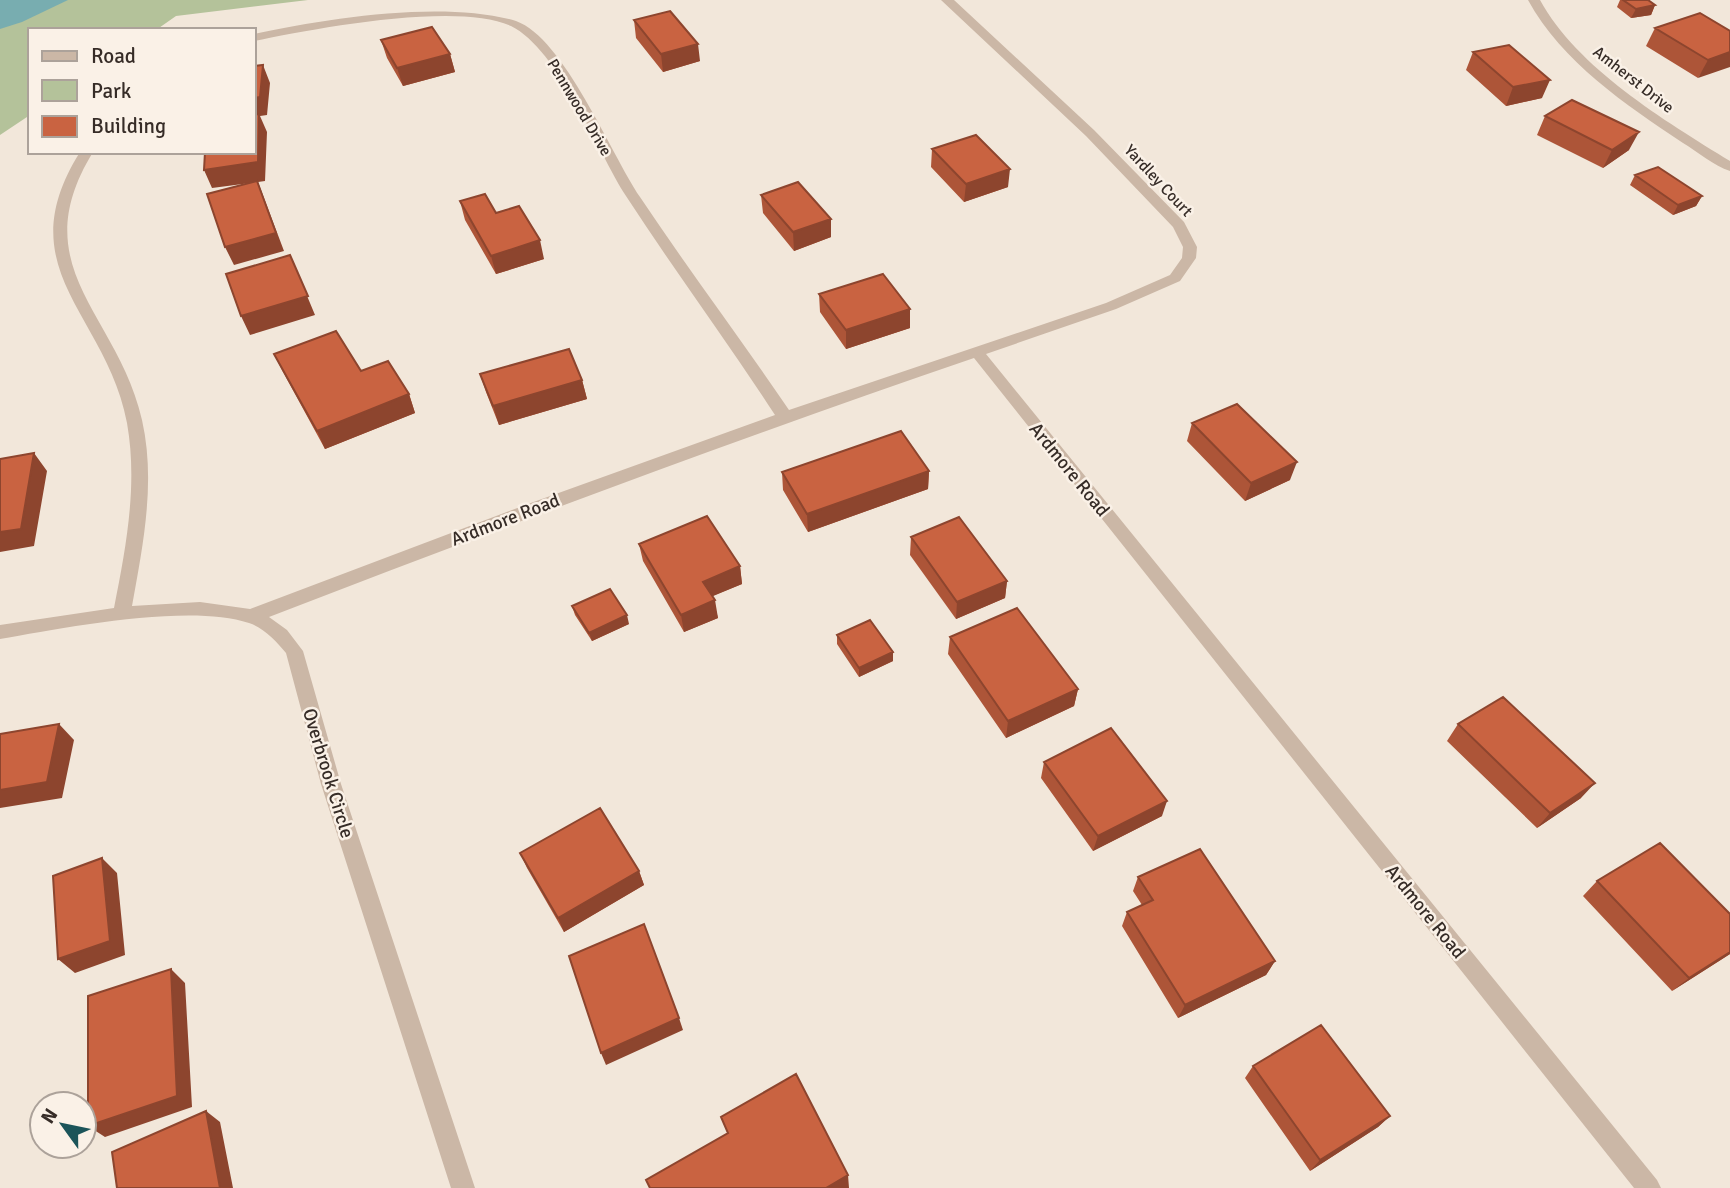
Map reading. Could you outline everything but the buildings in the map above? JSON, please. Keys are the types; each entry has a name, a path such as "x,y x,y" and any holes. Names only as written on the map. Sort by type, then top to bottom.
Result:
{"street":[{"name":"Yardley Court","path":"947,0 1090,133 1179,225 1190,247 1184,269 1161,285 1111,306 976,351"},
{"name":"Amherst Drive","path":"1534,0 1552,29 1588,64 1648,111 1730,167"},
{"name":"Pennwood Drive","path":"256,37 347,19 441,10 495,16 515,24 531,35 571,88 636,201 738,345 785,417"},
{"path":"86,154 63,199 58,225 61,251 78,297 118,369 129,397 136,427 140,460 137,533 122,615"},
{"name":"Ardmore Road","path":"251,616 534,508 976,351 1649,1188"},
{"name":"Overbrook Circle","path":"0,632 122,615 229,611 251,616 283,636 294,650 331,784 463,1188"}],"green space":[{"path":"0,0 308,0 176,16 159,28 28,28 28,116 0,135"}],"water":[{"path":"0,0 68,0 22,22 0,29"}]}
